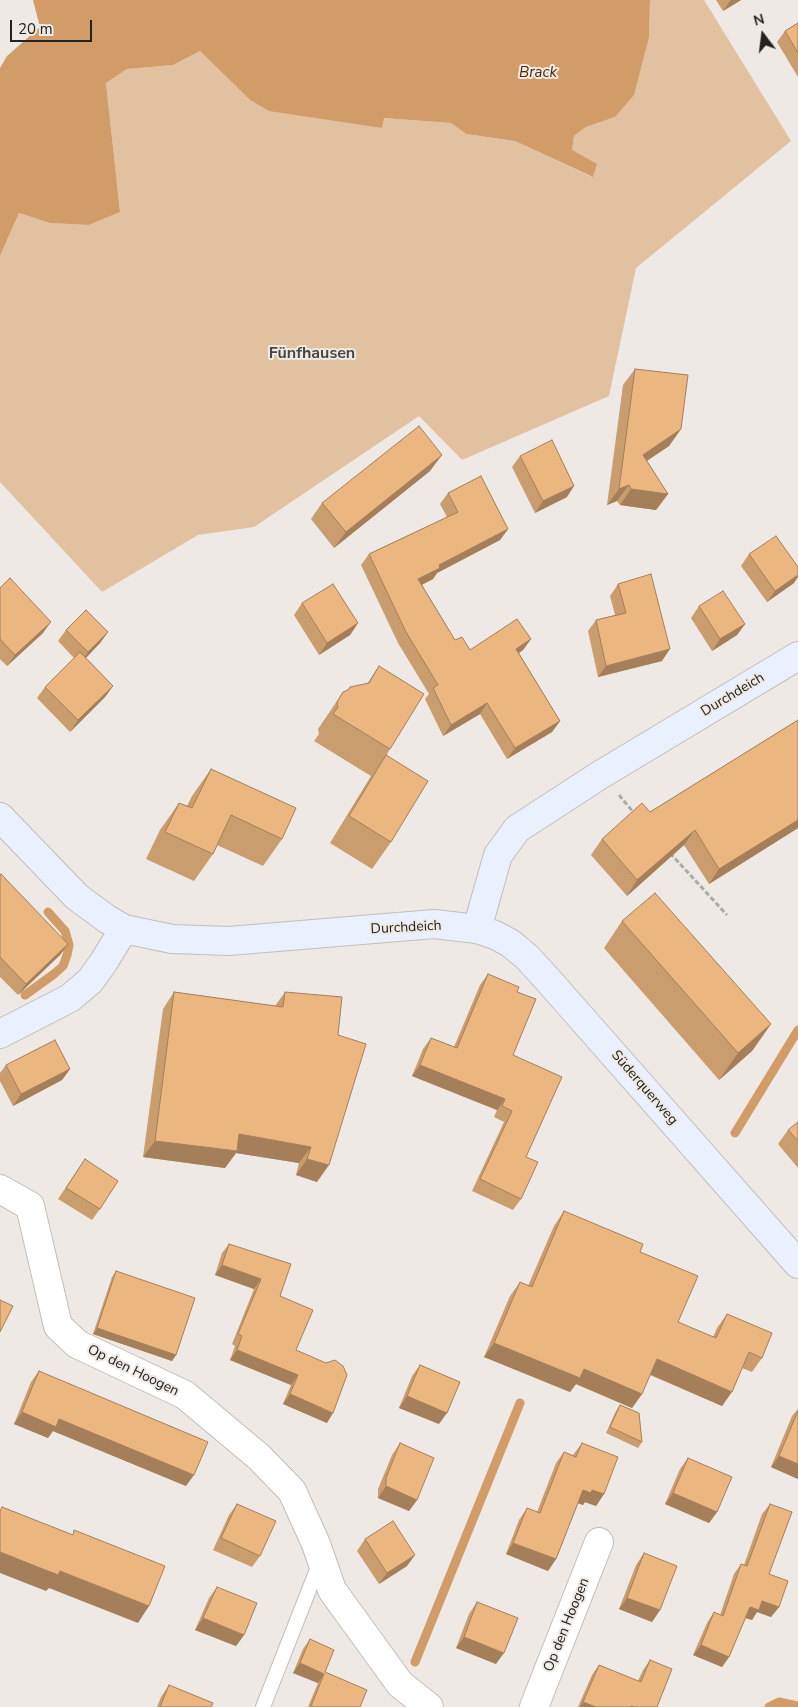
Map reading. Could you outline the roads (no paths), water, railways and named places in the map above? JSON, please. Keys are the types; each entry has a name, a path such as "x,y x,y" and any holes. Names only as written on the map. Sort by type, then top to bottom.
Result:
{"street":[{"name":"Durchdeich","path":"0,817 77,897 124,929 172,939 229,941 434,924 477,929 498,855 518,829 600,774 796,662"},
{"path":"0,1034 70,998 94,975 124,929"},
{"name":"Süderquerweg","path":"477,929 495,935 510,943 527,958 798,1264"},
{"name":"Op den Hoogen","path":"0,1189 30,1206 58,1326 77,1344 185,1395 259,1457 292,1491 316,1544 332,1590 400,1684 429,1707"},
{"name":"Op den Hoogen","path":"534,1707 599,1542"}],"lane":[{"path":"263,1707 322,1559"}],"water":[{"name":"Brack","path":"33,0 650,0 649,37 634,95 615,117 586,127 574,136 572,150 597,164 593,177 515,141 466,134 451,123 384,118 382,128 269,111 249,99 200,51 173,65 127,69 106,83 120,212 89,225 50,223 19,213 0,256 0,68 7,56 40,27"}],"waterway":[{"path":"25,995 63,966 67,955 69,945 65,931 48,912"},
{"path":"735,1133 798,1030"},
{"path":"415,1662 520,1403"},
{"path":"769,1707 779,1702 798,1706"}],"district":[{"name":"Fünfhausen","path":"312,354"}]}
